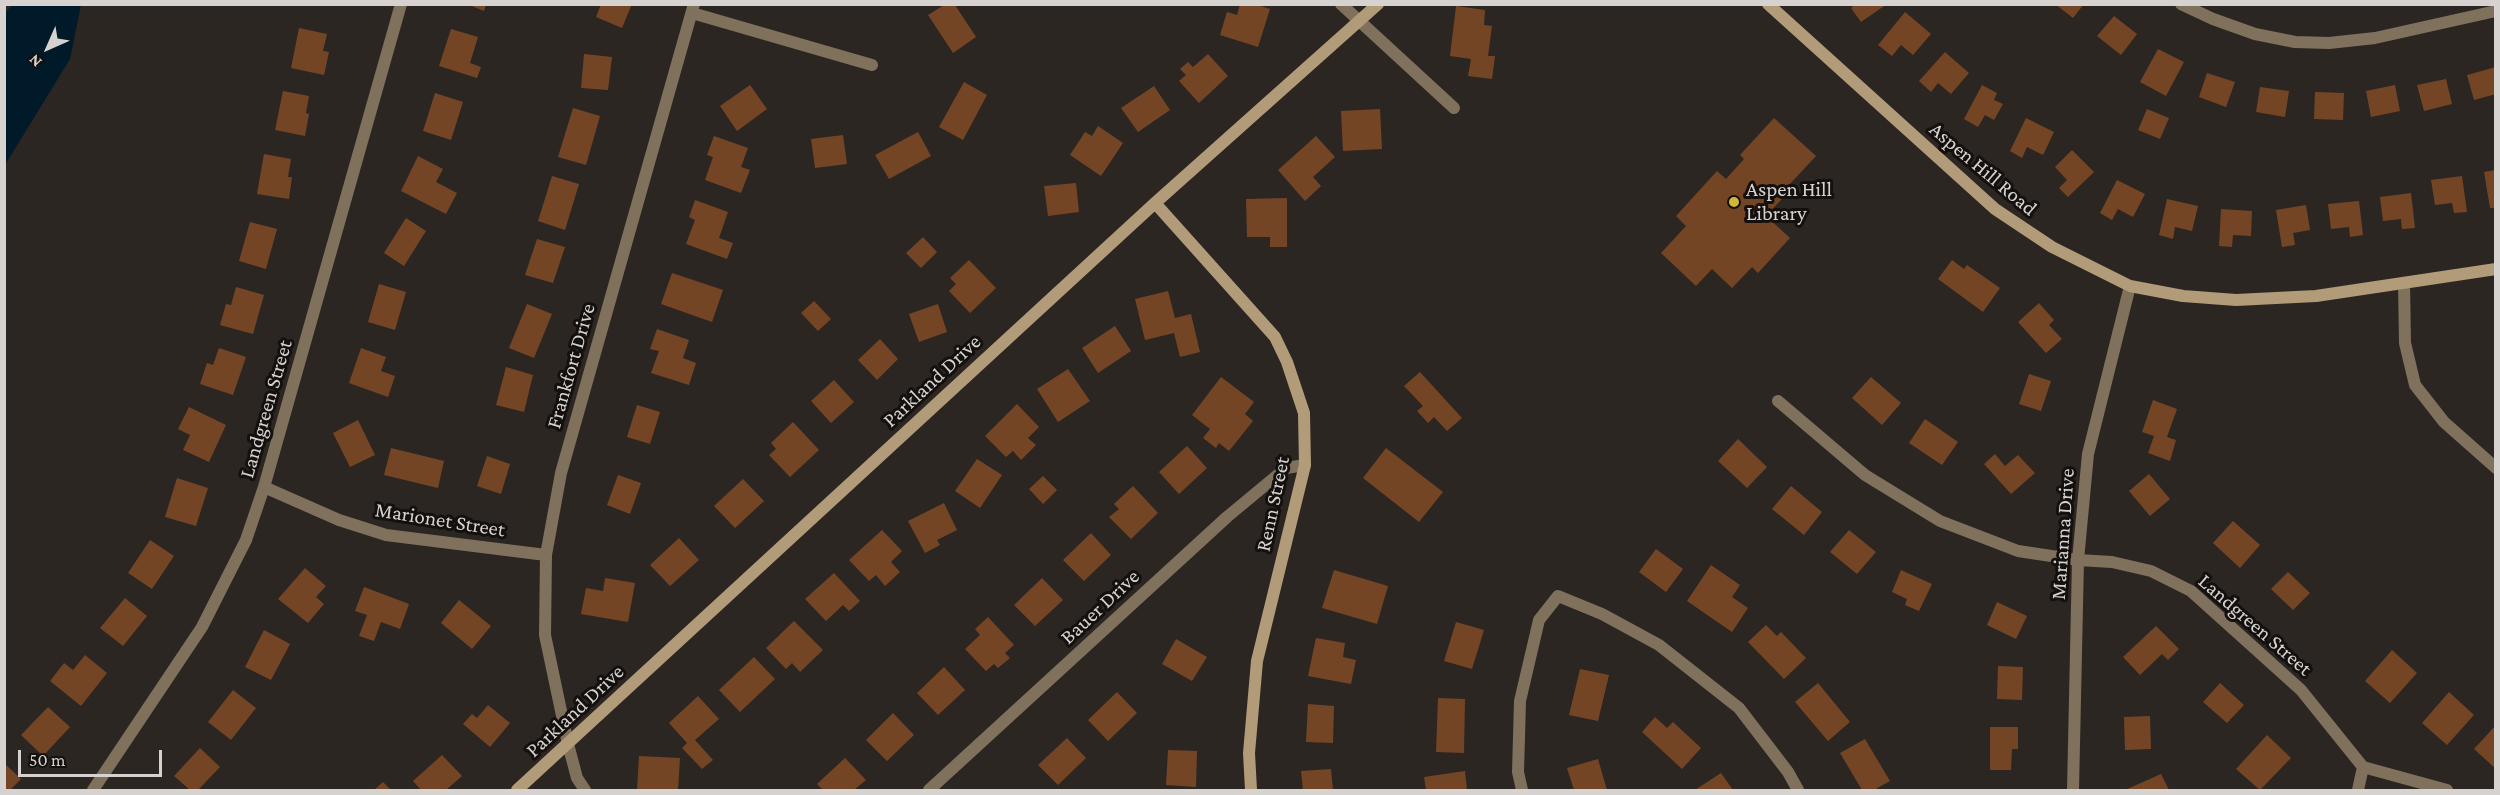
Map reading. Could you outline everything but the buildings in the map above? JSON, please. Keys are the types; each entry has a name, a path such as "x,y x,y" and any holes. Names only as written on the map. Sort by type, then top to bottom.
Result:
{"street":[{"name":"Landgreen Street","path":"93,790 202,627 246,540 264,487 401,4"},
{"path":"1341,4 1454,108"},
{"name":"Parkland Drive","path":"517,790 1155,203 1378,4"},
{"name":"Aspen Hill Road","path":"1768,4 1995,209 2052,247 2130,286 2183,296 2236,300 2316,296 2496,269"},
{"path":"2181,4 2213,19 2255,34 2295,42 2330,43 2375,38 2496,11"},
{"path":"693,9 872,65"},
{"name":"Frankfort Drive","path":"585,790 577,778 568,744 545,635 546,555 561,473 693,9"},
{"name":"Renn Street","path":"1155,203 1275,337 1287,362 1304,412 1305,465 1257,662 1250,753 1251,790"},
{"path":"2404,283 2405,343 2415,385 2444,422 2496,468"},
{"name":"Marianna Drive","path":"2073,790 2078,561 2088,454 2130,286"},
{"name":"Landgreen Street","path":"1778,401 1865,475 1940,521 2018,551 2078,561 2112,562 2151,571 2191,591 2301,690 2363,767"},
{"name":"Bauer Drive","path":"929,790 1227,517 1286,468 1305,465"},
{"name":"Marionet Street","path":"264,487 339,520 386,535 546,555"},
{"path":"1522,790 1518,772 1520,701 1539,620 1558,596 1602,614 1659,645 1739,708 1788,772 1798,790"},
{"path":"2358,790 2363,767 2447,790"}],"water":[{"path":"12,5 81,5 70,59 5,165 4,14"}],"place":[{"name":"Aspen Hill Library","path":"1734,202"}]}
